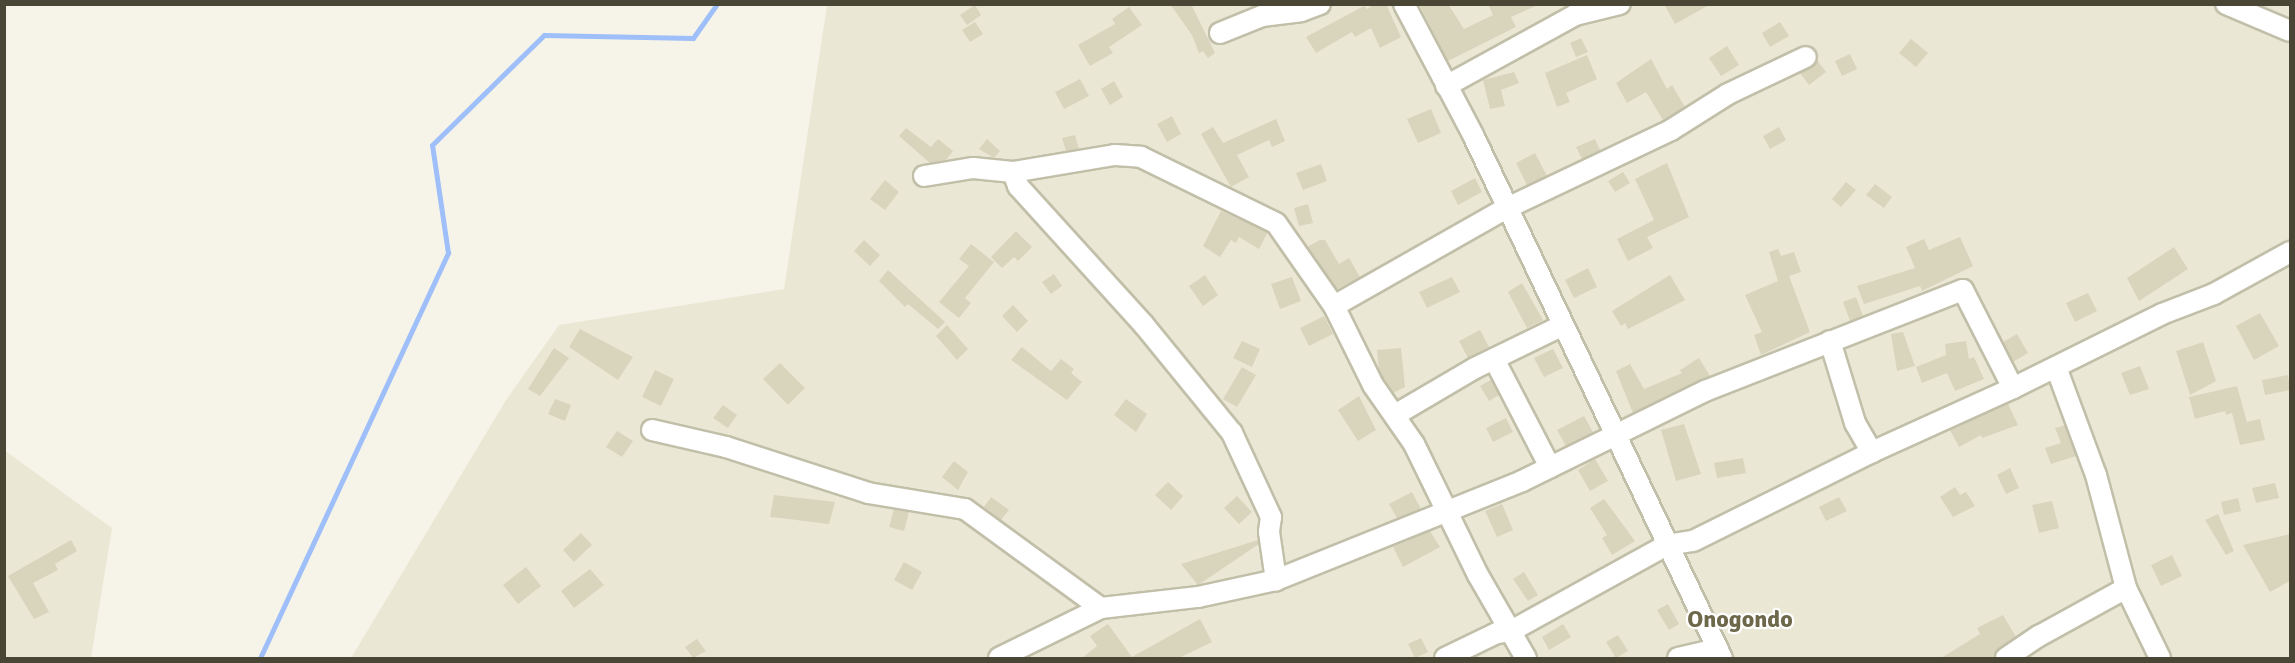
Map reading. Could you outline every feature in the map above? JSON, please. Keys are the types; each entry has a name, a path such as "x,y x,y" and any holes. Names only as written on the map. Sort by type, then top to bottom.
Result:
{"street":[{"path":"1220,33 1262,16 1301,11 1320,4"},
{"path":"1404,4 1446,86 1719,654 1677,658"},
{"path":"1446,86 1573,10 1620,4"},
{"path":"2226,4 2290,31"},
{"path":"1334,306 1505,209 1671,130 1728,94 1806,57"},
{"path":"924,176 973,168 1013,172 1095,158 1141,157 1276,223 1334,306 1373,385 1395,415 1449,511 1526,658"},
{"path":"1013,172 1018,186 1144,325 1232,433 1271,517 1269,532 1276,580"},
{"path":"1445,658 1497,633 1511,631 1666,544 1693,541 1872,452 2013,388 2162,314 2214,294 2290,252"},
{"path":"999,658 1101,608 1198,597 1276,580 1449,511 1550,467 1705,391 1963,290 2013,388"},
{"path":"1395,415 1494,359 1561,326"},
{"path":"1830,341 1855,423 1872,452"},
{"path":"1494,359 1550,467"},
{"path":"2056,367 2096,475 2126,588 2160,658"},
{"path":"652,430 726,447 868,493 965,509 1101,608"},
{"path":"2006,658 2038,636 2126,588"}],"shaded area":[{"path":"827,5 2290,5 2290,658 351,658 506,400 559,325 784,289"},
{"path":"4,450 112,528 91,658 5,658"}],"building":[{"path":"1170,4 1191,4 1215,53 1208,58 1203,51 1199,53 1192,35"},
{"path":"1375,4 1386,4 1401,37 1380,48 1371,28 1355,37 1352,32 1316,53 1306,37 1364,6 1367,9"},
{"path":"1419,4 1448,4 1464,29 1493,15 1488,4 1540,4 1511,17 1516,27 1448,61"},
{"path":"1664,4 1711,4 1675,24"},
{"path":"975,5 981,15 967,25 960,15"},
{"path":"1129,7 1142,25 1109,47 1113,53 1090,66 1078,45 1115,24 1112,19"},
{"path":"975,22 983,34 970,42 962,30"},
{"path":"1780,22 1789,36 1770,47 1762,33"},
{"path":"1581,38 1588,52 1576,57 1570,43"},
{"path":"1911,39 1928,53 1916,67 1899,53"},
{"path":"1727,46 1739,65 1721,76 1709,58"},
{"path":"1850,54 1857,69 1842,76 1835,61"},
{"path":"1587,55 1597,79 1566,93 1570,102 1557,107 1545,73"},
{"path":"1651,59 1667,89 1672,85 1685,107 1663,120 1646,92 1627,103 1616,83"},
{"path":"1817,60 1826,72 1809,85 1800,73"},
{"path":"1514,72 1519,83 1501,90 1505,106 1490,109 1483,80"},
{"path":"1080,79 1089,96 1064,109 1055,92"},
{"path":"1114,81 1123,97 1110,105 1101,89"},
{"path":"1431,109 1441,133 1418,143 1407,119"},
{"path":"1172,116 1181,134 1167,142 1157,124"},
{"path":"1276,119 1285,141 1272,147 1269,140 1237,155 1249,177 1231,187 1201,134 1213,127 1223,143"},
{"path":"1779,127 1786,140 1770,149 1763,136"},
{"path":"906,128 931,147 938,139 953,151 946,160 930,163 899,136"},
{"path":"1075,135 1079,149 1066,151 1062,138"},
{"path":"987,139 1000,151 994,158 979,149"},
{"path":"1595,139 1600,150 1582,159 1576,147"},
{"path":"1535,153 1547,176 1527,185 1516,163"},
{"path":"1667,163 1689,217 1647,237 1653,248 1628,261 1617,239 1654,220 1635,179"},
{"path":"1321,164 1327,181 1303,190 1296,173"},
{"path":"1623,172 1630,183 1615,192 1608,181"},
{"path":"1475,178 1482,192 1458,205 1451,191"},
{"path":"885,180 899,192 885,210 870,199"},
{"path":"1846,182 1856,190 1841,207 1832,199"},
{"path":"1875,184 1892,197 1884,208 1866,195"},
{"path":"1308,204 1313,223 1299,226 1294,208"},
{"path":"1221,211 1268,232 1259,249 1239,237 1236,243 1231,240 1220,257 1203,246"},
{"path":"1016,231 1032,247 1018,261 1014,257 1002,268 991,257"},
{"path":"1960,237 1973,266 1922,291 1920,286 1864,304 1857,286 1915,268 1906,247 1924,239 1929,250"},
{"path":"864,240 880,255 870,266 854,251"},
{"path":"1320,240 1325,240 1339,264 1349,258 1360,277 1337,289 1307,247"},
{"path":"971,244 994,262 965,298 971,303 959,318 939,302 969,266 959,259"},
{"path":"2174,247 2188,269 2139,301 2127,278"},
{"path":"1778,249 1781,256 1794,252 1801,272 1789,276 1810,332 1761,355 1754,335 1762,332 1745,295 1778,281 1769,252"},
{"path":"1588,268 1597,287 1574,298 1565,280"},
{"path":"888,270 945,322 938,329 908,304 905,307 879,281"},
{"path":"1054,274 1062,286 1051,294 1042,282"},
{"path":"1205,275 1218,295 1203,306 1189,286"},
{"path":"1670,275 1685,300 1628,329 1625,323 1621,326 1612,311"},
{"path":"1292,277 1301,301 1280,309 1271,284"},
{"path":"1452,277 1460,292 1427,308 1419,292"},
{"path":"1522,283 1543,320 1527,328 1508,292"},
{"path":"2088,293 2097,311 2075,322 2066,303"},
{"path":"1856,297 1863,316 1850,321 1843,302"},
{"path":"1013,305 1028,321 1017,332 1002,316"},
{"path":"2260,313 2279,346 2254,360 2236,326"},
{"path":"1324,316 1333,334 1309,346 1300,328"},
{"path":"947,325 968,349 957,360 936,336"},
{"path":"580,329 633,357 618,380 569,347"},
{"path":"1480,330 1489,347 1468,358 1459,341"},
{"path":"1903,332 1915,366 1897,371 1891,334"},
{"path":"2017,334 2028,353 2013,362 2003,342"},
{"path":"1242,341 1260,349 1252,367 1233,358"},
{"path":"1966,341 1969,359 1974,357 1984,379 1955,391 1947,373 1922,383 1916,367 1946,355 1945,344"},
{"path":"2203,342 2216,381 2190,395 2176,351"},
{"path":"1022,347 1051,371 1061,359 1074,369 1071,373 1082,382 1067,400 1011,360"},
{"path":"554,348 569,358 540,396 528,389"},
{"path":"1401,348 1405,387 1393,393 1379,371 1377,350"},
{"path":"1553,349 1563,368 1544,377 1534,358"},
{"path":"1699,358 1710,376 1633,413 1616,371 1630,364 1644,389 1682,373 1680,370"},
{"path":"780,363 805,388 788,405 763,379"},
{"path":"2140,366 2149,389 2130,395 2121,373"},
{"path":"1242,367 1256,375 1237,407 1223,399"},
{"path":"655,370 674,379 661,406 642,397"},
{"path":"2288,375 2290,390 2265,395 2262,380"},
{"path":"1491,380 1499,395 1489,401 1480,386"},
{"path":"2237,386 2247,422 2260,419 2265,440 2240,445 2232,413 2226,415 2225,411 2195,419 2189,397"},
{"path":"1359,396 1376,430 1358,441 1338,410"},
{"path":"555,399 571,405 565,421 548,414"},
{"path":"1126,399 1147,414 1136,432 1114,415"},
{"path":"2008,404 2018,425 1982,438 1981,435 1959,447 1950,430"},
{"path":"723,405 737,415 728,428 713,418"},
{"path":"1584,416 1593,432 1566,446 1557,430"},
{"path":"1506,418 1513,432 1493,442 1486,428"},
{"path":"1684,424 1701,474 1676,481 1661,430"},
{"path":"2065,425 2076,456 2051,464 2045,448 2061,443 2055,428"},
{"path":"617,431 633,441 622,457 606,447"},
{"path":"1743,458 1746,473 1717,478 1714,463"},
{"path":"1595,459 1608,481 1590,491 1578,470"},
{"path":"954,461 968,472 958,490 942,477"},
{"path":"2010,468 2019,488 2006,494 1997,475"},
{"path":"1168,482 1183,496 1171,510 1155,495"},
{"path":"2275,483 2279,498 2256,503 2252,488"},
{"path":"1955,487 1960,495 1966,492 1975,506 1953,517 1940,497"},
{"path":"1412,492 1421,509 1397,518 1389,504"},
{"path":"774,495 835,502 829,524 770,517"},
{"path":"1237,496 1252,512 1239,524 1224,508"},
{"path":"991,497 1009,510 1001,520 984,507"},
{"path":"1839,497 1847,511 1826,521 1819,507"},
{"path":"2238,498 2241,511 2224,515 2221,502"},
{"path":"1604,499 1635,541 1612,555 1602,538 1607,535 1590,508"},
{"path":"2052,501 2059,528 2039,533 2032,505"},
{"path":"1502,504 1513,530 1497,537 1485,511"},
{"path":"894,509 909,512 904,531 889,527"},
{"path":"2218,514 2234,551 2226,555 2205,520"},
{"path":"1430,531 1440,547 1403,567 1393,547"},
{"path":"581,533 592,545 574,562 563,550"},
{"path":"2290,534 2290,581 2270,592 2243,545"},
{"path":"71,540 77,551 55,564 58,570 33,583 49,612 34,619 8,576"},
{"path":"1258,540 1259,544 1198,585 1181,564"},
{"path":"2172,555 2182,576 2161,586 2151,565"},
{"path":"904,562 922,572 912,590 894,580"},
{"path":"526,567 541,586 518,604 503,585"},
{"path":"590,569 604,585 574,608 561,591"},
{"path":"1524,572 1538,595 1528,601 1513,579"},
{"path":"1668,604 1679,624 1669,630 1657,610"},
{"path":"2003,615 2016,637 1999,648 1994,657 1941,658 1980,634 1977,628"},
{"path":"1200,619 1212,642 1179,658 1082,658 1097,646 1090,636 1108,624 1132,657"},
{"path":"1563,624 1571,637 1549,650 1542,637"},
{"path":"1618,635 1628,651 1616,658 1606,642"},
{"path":"1421,638 1428,652 1415,658 1408,644"},
{"path":"697,639 706,651 693,658 685,647"}],"waterway":[{"path":"260,658 448,253 432,145 544,35 693,38 717,4"}],"district":[{"name":"Onogondo","path":"1740,620"}]}
